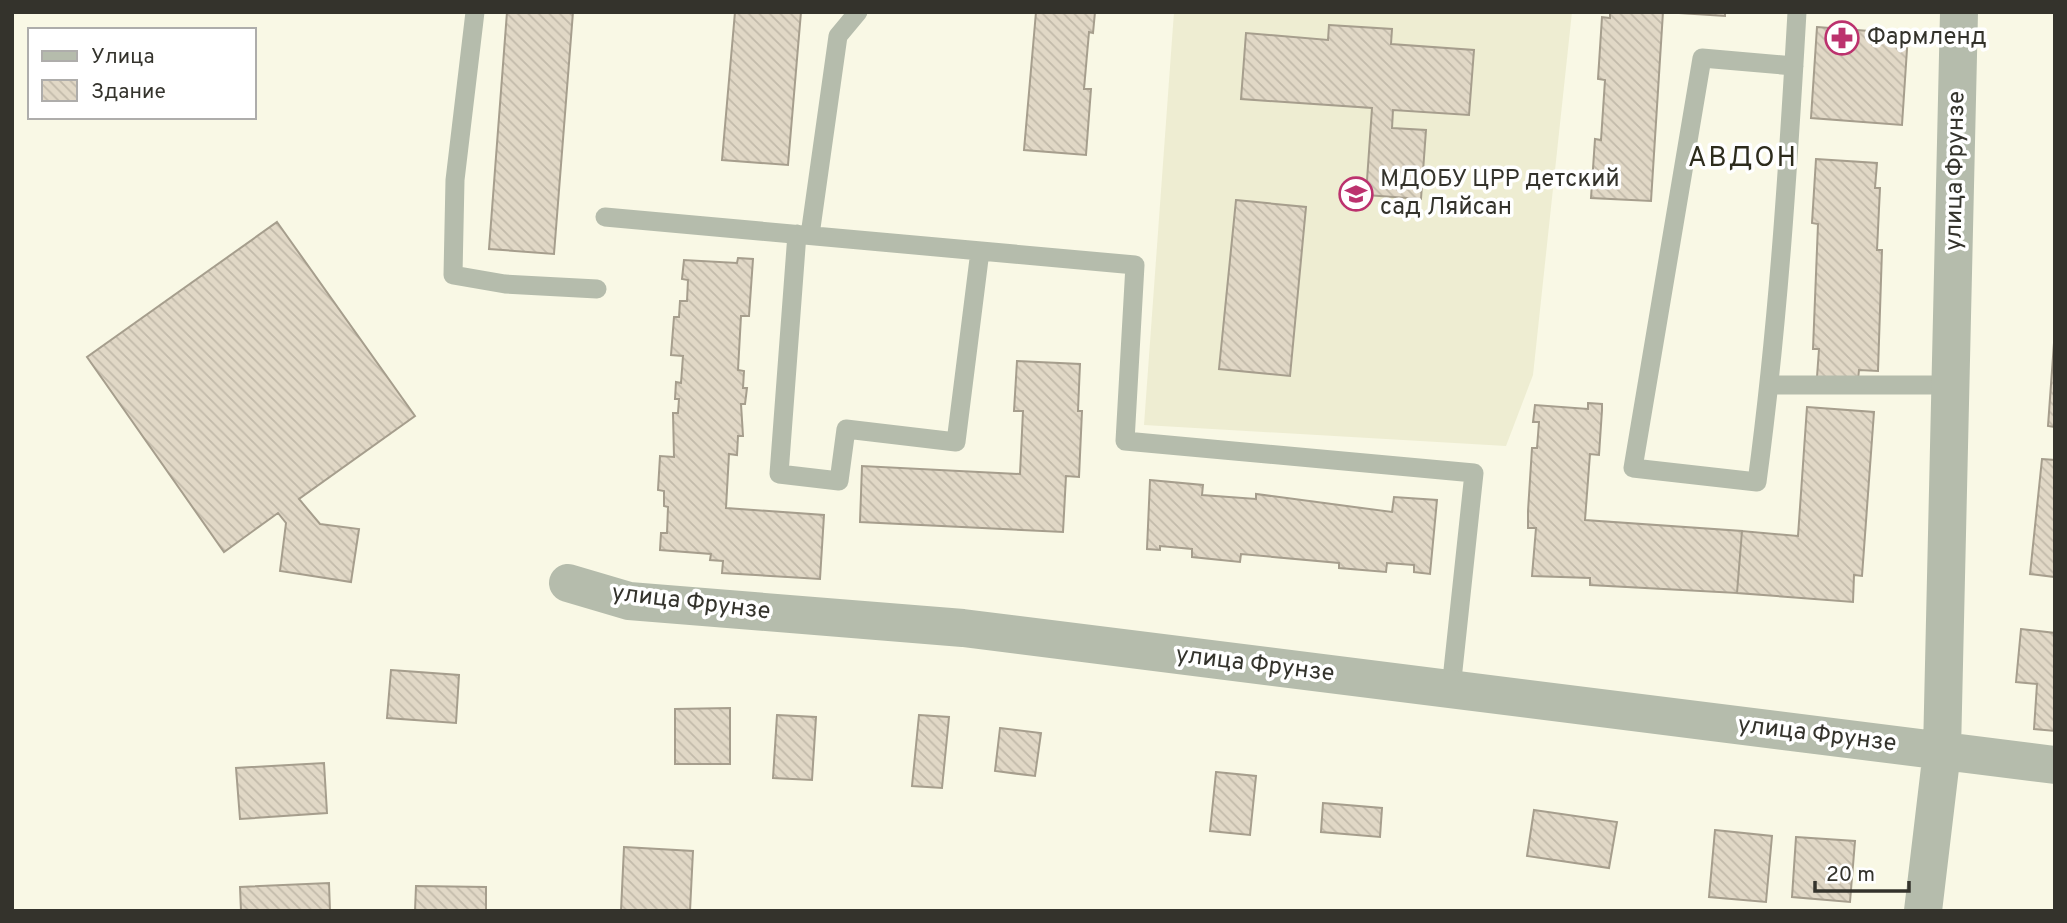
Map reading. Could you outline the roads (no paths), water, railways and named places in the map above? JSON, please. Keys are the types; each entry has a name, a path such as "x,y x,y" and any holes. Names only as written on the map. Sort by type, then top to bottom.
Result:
{"street":[{"name":"улица Фрунзе","path":"1923,911 1942,751 1959,12"},
{"name":"улица Фрунзе","path":"568,583 629,601 963,628 2055,765"}],"lane":[{"path":"475,12 455,180 453,275 505,284 597,289"},
{"path":"858,12 838,36 804,235 779,474 839,481 846,429 956,442 980,251"},
{"path":"1794,66 1702,58 1633,468 1757,482 1770,385 1794,66 1797,12"},
{"path":"604,217 1135,265 1125,441 1474,473 1451,689"},
{"path":"1770,385 1952,385"}],"place":[{"name":"Фармленд","path":"1842,38"},
{"name":"МДОБУ ЦРР детский сад Ляйсан","path":"1356,194"}],"district":[{"name":"АВДОН","path":"1743,159"}]}
